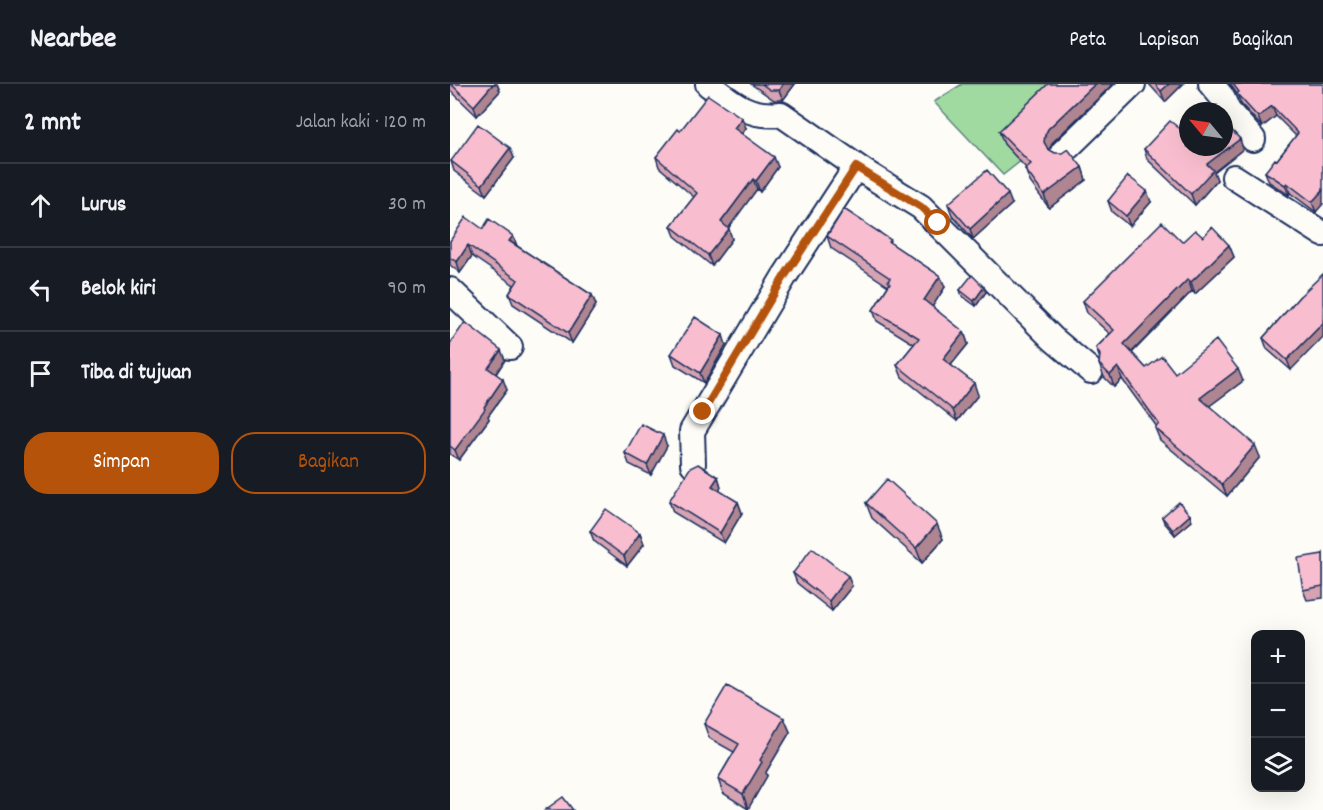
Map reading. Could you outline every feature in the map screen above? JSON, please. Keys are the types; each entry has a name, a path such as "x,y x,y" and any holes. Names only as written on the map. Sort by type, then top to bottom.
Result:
{"street":[{"path":"708,84 726,99 752,113 766,116 781,114 856,167 921,207 1053,339 1091,371"},
{"path":"1063,152 1133,84"},
{"path":"1211,84 1222,98 1228,111 1253,140"},
{"path":"693,464 692,431 784,277 856,167"},
{"path":"1234,177 1323,234"},
{"path":"450,290 510,347"}],"green space":[{"path":"962,84 1130,84 1092,127 1079,115 1003,175 934,102"}],"building":[{"path":"451,84 493,84 474,106"},
{"path":"762,84 783,84 779,90 770,90"},
{"path":"1048,84 1095,84 1048,129 1045,135 1044,142 1048,149 1055,153 1062,153 1068,149 1082,167 1044,195 1025,169 1031,164 999,131"},
{"path":"1155,84 1169,84 1161,91"},
{"path":"1233,84 1323,84 1323,190 1312,202 1287,183 1285,185 1265,172 1298,133 1272,106 1258,117 1237,94 1239,92"},
{"path":"708,95 742,118 734,128 774,157 756,181 753,179 721,222 729,229 708,255 671,226 697,193 656,157"},
{"path":"1170,121 1179,128 1179,156 1218,156 1207,164 1213,170 1191,194 1144,149"},
{"path":"478,124 510,148 482,185 451,161"},
{"path":"1233,132 1240,139 1233,144"},
{"path":"987,170 1008,194 970,229 948,204"},
{"path":"1128,176 1147,191 1126,216 1108,201"},
{"path":"844,209 940,276 924,300 964,332 943,359 974,383 953,410 897,365 919,338 873,310 890,283 888,281 890,278 827,236"},
{"path":"466,217 483,229 489,219 513,236 509,241 592,295 568,333 509,294 518,280 468,245 457,262 450,258 450,241"},
{"path":"1162,222 1182,242 1195,230 1203,237 1212,227 1229,245 1191,282 1188,279 1124,344 1146,368 1162,356 1175,373 1216,340 1238,369 1200,398 1255,445 1222,484 1155,428 1159,424 1118,367 1110,375 1099,364 1100,355 1096,348 1114,330 1083,301"},
{"path":"1323,274 1323,323 1287,360 1263,338"},
{"path":"972,275 984,287 974,301 960,290"},
{"path":"695,317 723,335 700,373 671,354"},
{"path":"465,322 501,350 488,368 503,379 484,407 485,409 455,450 450,446 450,344"},
{"path":"641,424 663,435 647,465 625,453"},
{"path":"698,464 718,477 712,486 738,502 720,533 669,501 690,468"},
{"path":"887,479 937,524 916,548 866,503"},
{"path":"1179,502 1190,515 1173,530 1162,517"},
{"path":"606,509 640,533 624,556 590,531"},
{"path":"812,548 848,576 829,601 793,573"},
{"path":"1323,554 1323,586 1303,590 1298,558"},
{"path":"727,685 784,718 743,794 718,779 739,744 704,724"},
{"path":"563,797 573,810 545,810"}],"route":[{"path":"703,412 784,277 856,167 921,207 938,223"}]}
